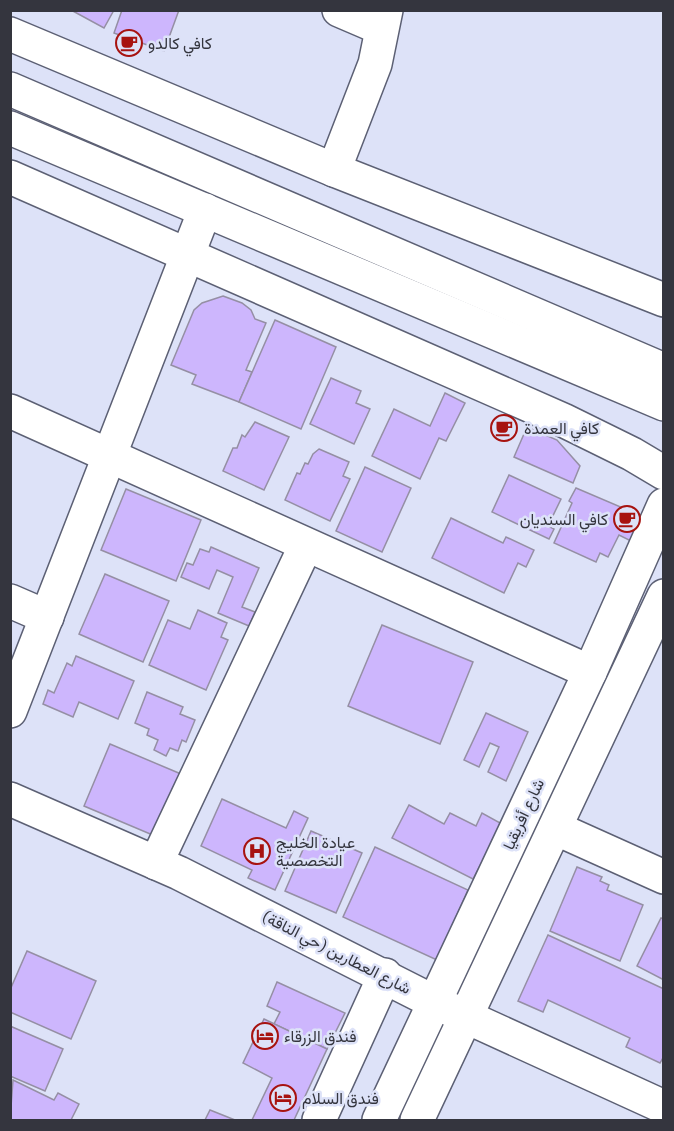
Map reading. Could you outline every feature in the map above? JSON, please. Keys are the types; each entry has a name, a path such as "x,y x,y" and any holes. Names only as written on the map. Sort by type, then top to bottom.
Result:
{"main road":[{"path":"334,170 375,64 383,19 339,10"},
{"path":"10,34 334,170 663,300"},
{"path":"10,89 663,370"},
{"path":"10,128 663,404"},
{"path":"10,177 563,420 632,454 663,473"},
{"path":"10,711 112,456 206,210"},
{"path":"10,411 590,672"},
{"name":"شارع أفريقيا","path":"379,1120 590,672 663,505"},
{"path":"156,863 306,545"},
{"path":"417,1120 555,828 651,655 663,596"},
{"path":"10,601 47,617"},
{"name":"شارع العطارين (حي الناقة)","path":"10,799 156,863 385,975 434,1002 663,1107"},
{"path":"555,828 663,877"},
{"path":"319,1120 385,975"}],"building":[{"path":"71,10 114,10 104,28"},
{"path":"122,10 179,10 164,51 114,33"},
{"path":"223,296 242,303 251,310 255,319 266,323 246,370 252,372 239,402 192,384 196,375 171,365 194,310 202,303"},
{"path":"275,320 336,347 301,429 239,402"},
{"path":"331,378 361,391 356,403 370,409 354,444 310,424"},
{"path":"445,393 465,403 446,441 439,438 420,479 372,456 394,409 430,426"},
{"path":"255,422 289,437 264,490 223,471 233,448 237,448 242,435 245,437"},
{"path":"527,427 557,440 580,466 573,483 514,457"},
{"path":"319,449 349,462 343,476 350,479 330,521 285,500 297,473 300,474 305,463 308,464 313,454"},
{"path":"365,467 411,488 382,552 336,531"},
{"path":"509,475 561,499 548,526 554,529 549,539 492,512"},
{"path":"576,488 644,517 633,542 619,535 608,557 600,553 596,562 554,543 572,503 569,501"},
{"path":"126,489 201,520 176,581 101,550"},
{"path":"451,518 503,543 506,537 534,550 526,567 518,563 504,593 432,558"},
{"path":"211,547 259,568 242,607 255,612 249,626 218,613 233,577 217,570 209,589 181,577 187,563 193,565 200,549 209,552"},
{"path":"105,574 169,601 143,662 79,634"},
{"path":"198,610 227,623 221,637 228,640 206,690 149,665 168,620 190,629"},
{"path":"382,625 473,662 440,744 348,706"},
{"path":"76,656 134,681 118,719 79,702 73,717 43,704 48,690 54,693 67,663 72,666"},
{"path":"147,692 183,707 180,714 195,720 186,742 182,740 178,751 170,748 166,756 154,750 158,740 147,735 149,729 135,723"},
{"path":"486,713 528,732 506,781 488,772 499,747 490,743 479,767 464,760"},
{"path":"110,744 181,774 155,836 84,806"},
{"path":"222,799 286,828 294,811 308,818 275,890 248,878 252,870 201,846"},
{"path":"409,805 444,824 450,813 476,826 482,813 502,824 473,879 392,838"},
{"path":"311,831 362,853 336,913 285,891"},
{"path":"375,847 468,890 437,960 343,917"},
{"path":"577,867 602,877 600,881 609,885 607,890 643,905 620,961 550,931"},
{"path":"661,918 664,919 664,980 637,966"},
{"path":"548,935 664,989 664,1056 660,1063 626,1047 630,1038 548,1000 543,1012 518,1001"},
{"path":"27,951 96,981 71,1039 10,1012 10,990"},
{"path":"277,982 345,1013 327,1049 274,1024 280,1012 267,1006"},
{"path":"264,1019 327,1049 294,1120 252,1120 272,1078 243,1063"},
{"path":"10,1026 63,1049 45,1091 10,1076"},
{"path":"13,1080 54,1100 58,1093 79,1104 71,1120 10,1120"},
{"path":"210,1110 235,1120 205,1120"}],"place":[{"name":"كافي كالدو","path":"129,43"},
{"name":"كافي العمدة","path":"504,428"},
{"name":"كافي السنديان","path":"627,519"},
{"name":"عيادة الخليج التخصصية","path":"257,851"},
{"name":"فندق الزرقاء","path":"265,1036"},
{"name":"فندق السلام","path":"283,1098"}]}
